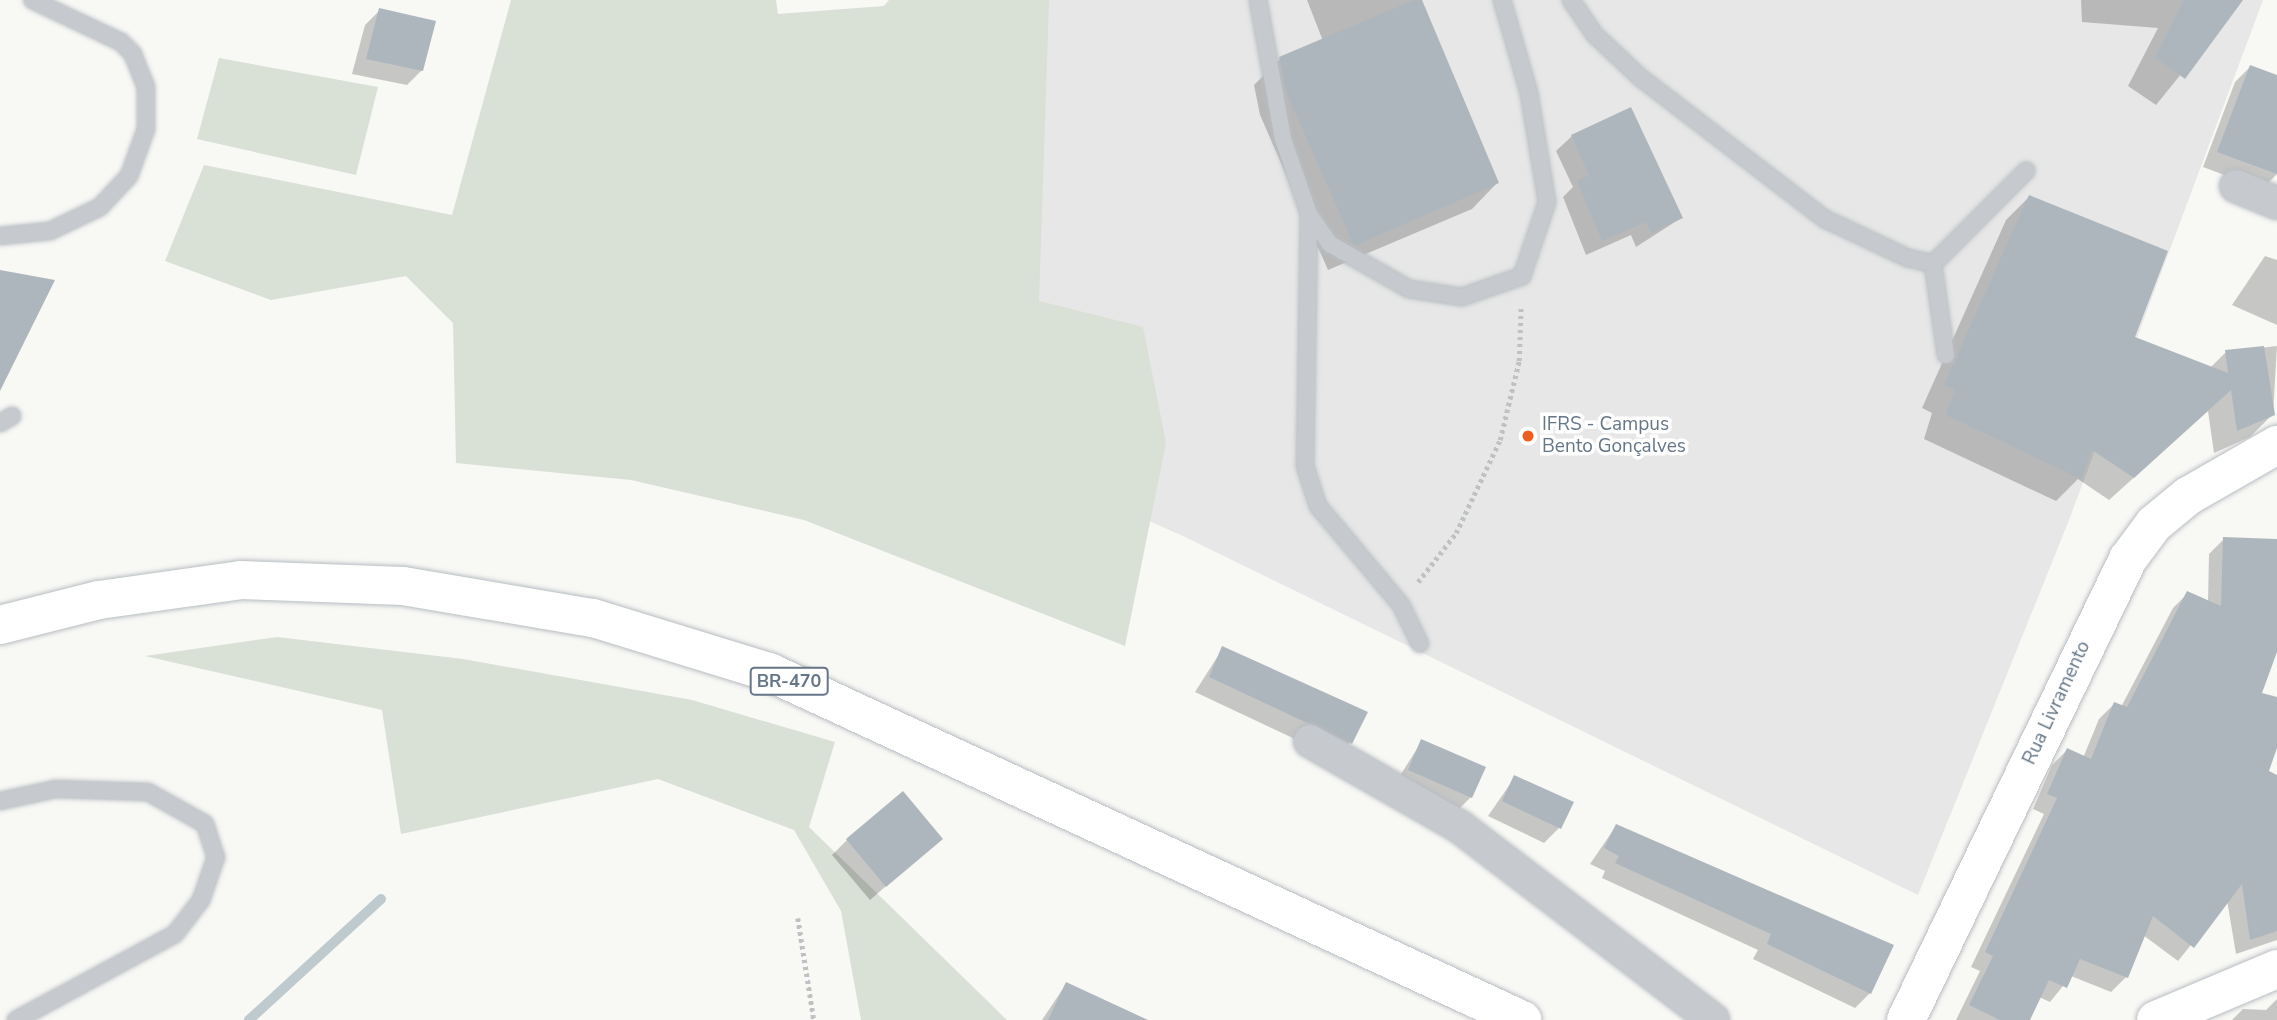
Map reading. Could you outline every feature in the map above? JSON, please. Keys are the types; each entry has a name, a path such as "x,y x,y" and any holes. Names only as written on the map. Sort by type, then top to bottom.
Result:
{"main road":[{"name":"Rua Livramento","path":"1906,1020 2128,559 2154,524 2188,496 2277,446"},
{"name":"BR-470","path":"0,625 99,600 241,580 403,586 593,618 769,672 1522,1020"},
{"path":"2156,1020 2277,969"}],"street":[{"path":"2236,186 2277,203"},
{"path":"1310,741 1460,827 1713,1020"}],"lane":[{"path":"0,236 50,230 100,207 130,176 146,129 146,87 133,54 89,25 32,0"},
{"path":"1258,0 1269,89 1310,214 1330,244 1409,289 1462,298 1522,276 1547,202 1545,167 1502,0"},
{"path":"1571,0 1595,35 1641,78 1825,219 1933,264"},
{"path":"1933,264 2026,171"},
{"path":"1310,214 1305,467 1318,506 1401,605 1420,644"},
{"path":"1933,264 1946,355"},
{"path":"0,801 56,789 149,792 205,824 216,857 201,900 174,934 16,1020"}],"path":[{"path":"1401,605 1456,533 1500,440 1519,361 1522,276"},
{"path":"798,918 814,1020"}],"shaded area":[{"path":"511,0 776,0 778,14 884,6 889,0 1049,0 1039,301 1143,327 1166,443 1125,646 804,520 631,480 456,463 453,323 406,276 271,300 165,261 204,165 452,215"},
{"name":"IFRS - Campus Bento Gonçalves","path":"904,0 2263,0 2069,520 1918,895 1183,536 767,352"},
{"path":"219,58 378,87 356,175 197,139"},
{"path":"277,637 463,659 692,700 835,742 809,827 1007,1020 861,1020 841,911 794,830 658,779 401,834 382,710 145,656"}],"building":[{"path":"1414,0 1422,0 1499,183 1354,246 1285,89 1279,57"},
{"path":"2184,0 2243,0 2185,79 2155,57"},
{"path":"379,8 436,21 423,71 366,59"},
{"path":"2250,65 2277,75 2277,174 2217,152"},
{"path":"1631,107 1683,218 1651,233 1646,222 1602,241 1577,181 1589,175 1571,135"},
{"path":"2029,195 2168,251 2135,337 2228,373 2225,350 2264,346 2275,415 2237,431 2231,390 2134,478 2092,450 2081,479 1946,415 1955,390 1944,385"},
{"path":"0,270 55,280 0,391"},
{"path":"2223,537 2277,539 2277,652 2262,693 2277,697 2277,748 2269,771 2277,775 2277,931 2250,940 2242,884 2194,948 2153,916 2128,978 2080,959 2067,988 2049,980 2030,1020 2000,1020 1969,1005 1993,956 1985,952 2057,798 2047,794 2067,748 2091,759 2114,702 2127,707 2187,591 2221,606"},
{"path":"1222,646 1368,712 1352,744 1209,677"},
{"path":"1421,739 1486,767 1472,798 1408,770"},
{"path":"1514,775 1574,802 1561,829 1502,801"},
{"path":"903,791 943,839 886,887 846,839"},
{"path":"1616,824 1894,945 1871,994 1767,944 1771,934 1615,863 1619,856 1604,848"},
{"path":"1066,982 1148,1020 1048,1020"}],"waterway":[{"path":"249,1020 381,899"}],"place":[{"name":"IFRS - Campus Bento Gonçalves","path":"1528,436"}]}
